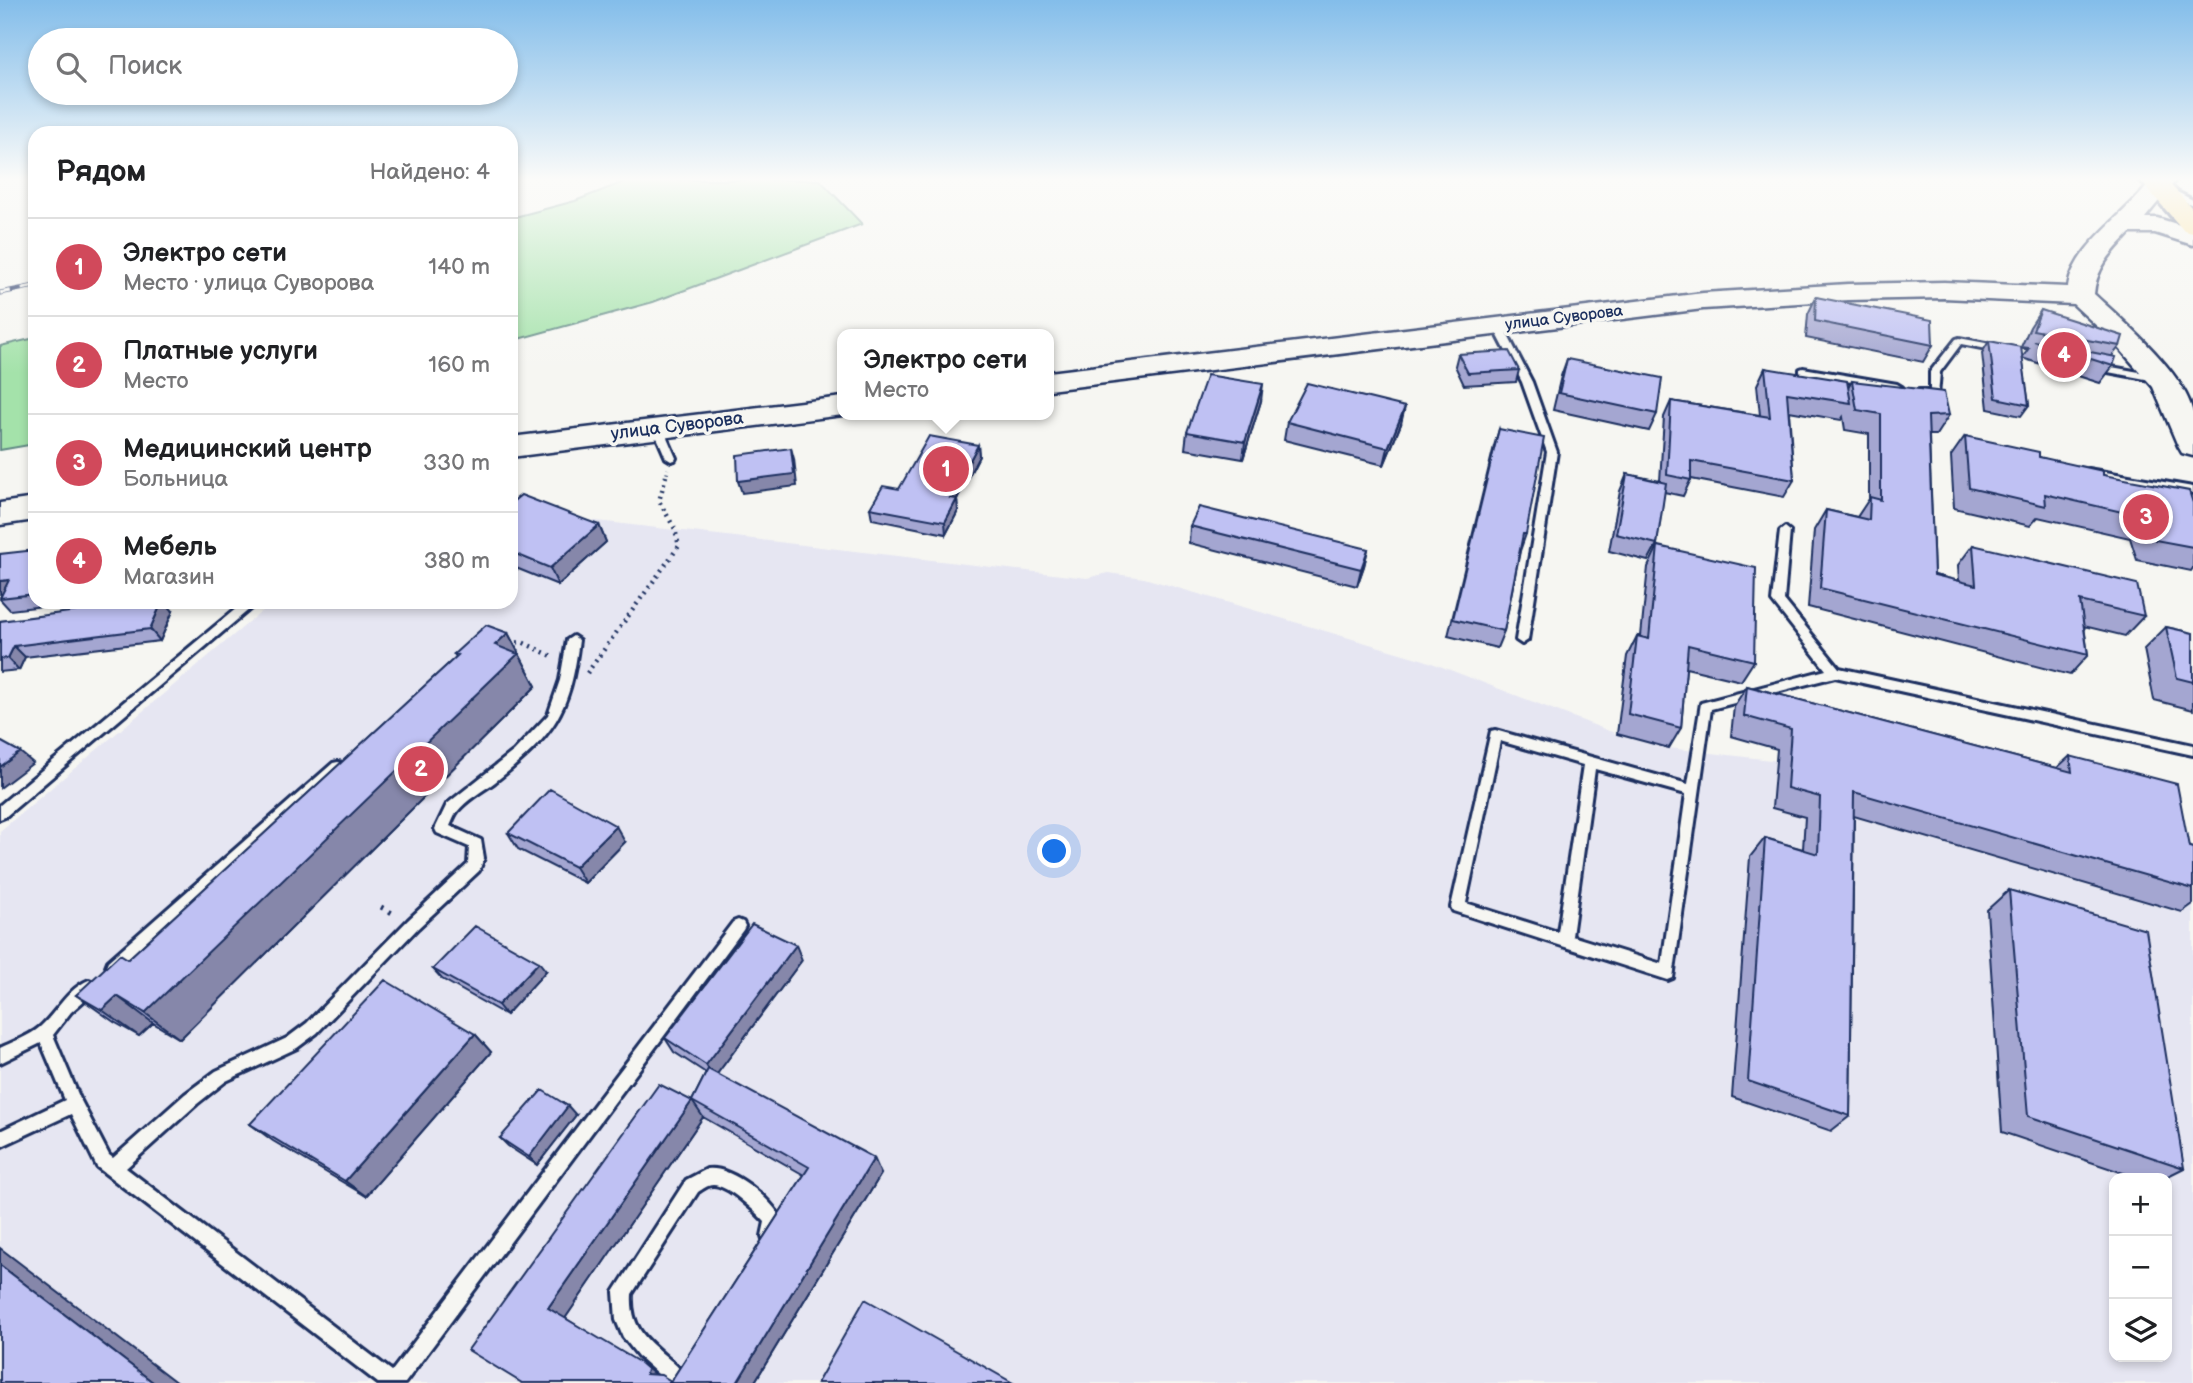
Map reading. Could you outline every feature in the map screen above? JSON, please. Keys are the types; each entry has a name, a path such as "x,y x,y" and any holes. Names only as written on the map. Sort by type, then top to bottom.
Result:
{"main road":[{"path":"2107,245 2082,276 2080,296 2123,335 2166,385 2193,446"},
{"name":"улица Суворова","path":"1054,380 1703,302 1848,292 1944,290 2080,296"},
{"name":"улица Суворова","path":"518,446 837,407"},
{"path":"0,514 28,510"}],"lane":[{"path":"1498,326 1527,382 1552,452 1522,640"},
{"path":"1803,371 1935,394 1935,372 1959,341 2053,359"},
{"path":"2080,364 2160,379"},
{"path":"658,428 671,458"},
{"path":"2070,468 2193,490"},
{"path":"1785,531 1778,601 1835,672"},
{"path":"0,813 244,609"},
{"path":"113,1169 191,1099 221,1076 292,1043 312,1028 413,924 474,867 478,858 476,844 442,829 444,821 452,808 541,732 553,715 573,640"},
{"path":"1693,791 1495,735 1458,907 1668,973 1705,706 1835,672 2193,750"},
{"path":"0,1056 44,1033 66,1007 345,760"},
{"path":"1564,940 1590,762"},
{"path":"44,1033 74,1104 103,1161 394,1383 738,926"},
{"path":"0,1139 74,1104"},
{"path":"676,1375 626,1330 621,1310 623,1292 692,1186 707,1177 718,1177 768,1209 774,1222 772,1232 757,1254"}],"path":[{"path":"499,644 522,642 569,663 579,684 677,552 679,546 675,529 659,501 671,458"}],"shaded area":[{"path":"518,512 1087,578 1108,573 1144,578 1424,660 1617,734 1669,748 1804,764 2193,872 2193,1383 0,1383 0,831 265,609 518,609"}],"green space":[{"path":"518,245 807,245 653,302 518,339"},
{"path":"28,340 28,445 0,450 0,346"}],"building":[{"path":"1816,297 1932,320 1933,345 1815,321"},
{"path":"2041,310 2123,336 2120,346 2033,330"},
{"path":"1989,341 2021,347 2029,405 1996,398"},
{"path":"2034,341 2116,357 2113,366"},
{"path":"1509,351 1519,370 1468,373 1458,354"},
{"path":"1567,359 1662,378 1657,414 1559,393"},
{"path":"1765,368 1847,381 1851,403 1787,393 1794,480 1691,461 1691,480 1667,475 1671,401 1770,417"},
{"path":"1207,375 1263,384 1245,442 1187,432"},
{"path":"1852,381 1944,392 1949,415 1928,416 1934,575 1976,585 1973,545 2137,584 2144,616 2080,601 2088,655 1820,588 1826,510 1869,520 1870,497 1881,500 1881,414 1857,410"},
{"path":"1307,383 1405,407 1388,448 1287,422"},
{"path":"1499,429 1544,438 1504,631 1453,619"},
{"path":"929,436 978,445 950,498 957,499 945,522 870,508 883,486 899,489"},
{"path":"1965,436 2039,452 2039,457 2103,471 2103,475 2189,491 2193,503 2193,547 2155,540 2148,518 2045,494 2046,506 1969,488"},
{"path":"791,448 794,474 738,481 737,455"},
{"path":"1627,474 1666,483 1657,544 1616,534"},
{"path":"521,495 599,525 550,568 518,555 518,497"},
{"path":"1199,507 1368,549 1361,569 1190,526"},
{"path":"1658,546 1756,568 1754,661 1688,645 1681,728 1628,714 1637,636 1649,639"},
{"path":"28,551 28,595 0,598 9,580 0,581 0,554"},
{"path":"93,609 159,609 150,629 14,646 8,658 0,659 0,621"},
{"path":"486,625 508,633 495,645 518,654 145,1013 117,996 102,1010 76,995 120,954 128,959 458,655 454,654"},
{"path":"2166,627 2193,633 2193,682 2177,678"},
{"path":"1747,686 2072,772 2070,756 2177,784 2189,847 2193,848 2193,889 1854,792 1850,1116 1748,1081 1765,838 1818,854 1820,797 1787,788 1791,729 1744,716"},
{"path":"0,741 20,752 0,767"},
{"path":"550,789 616,826 575,867 508,833"},
{"path":"2009,890 2146,930 2184,1168 2028,1116"},
{"path":"752,924 796,945 706,1065 665,1038"},
{"path":"475,926 539,962 498,1005 433,969"},
{"path":"385,980 475,1034 345,1181 250,1124"},
{"path":"708,1069 874,1158 737,1383 522,1383 468,1350 659,1084 692,1101","holes":["692,1101 809,1167 671,1381 661,1375 646,1374 647,1369 639,1362 548,1308"]},
{"path":"542,1090 568,1106 529,1157 500,1138"},
{"path":"0,1265 154,1383 0,1383"},
{"path":"865,1299 1013,1383 817,1383"}],"railway":[{"path":"0,293 28,287"}],"place":[{"name":"Мебель","path":"2064,355"},
{"name":"Электро сети","path":"946,469"},
{"name":"Медицинский центр","path":"2146,517"},
{"name":"Платные услуги","path":"421,769"}]}
